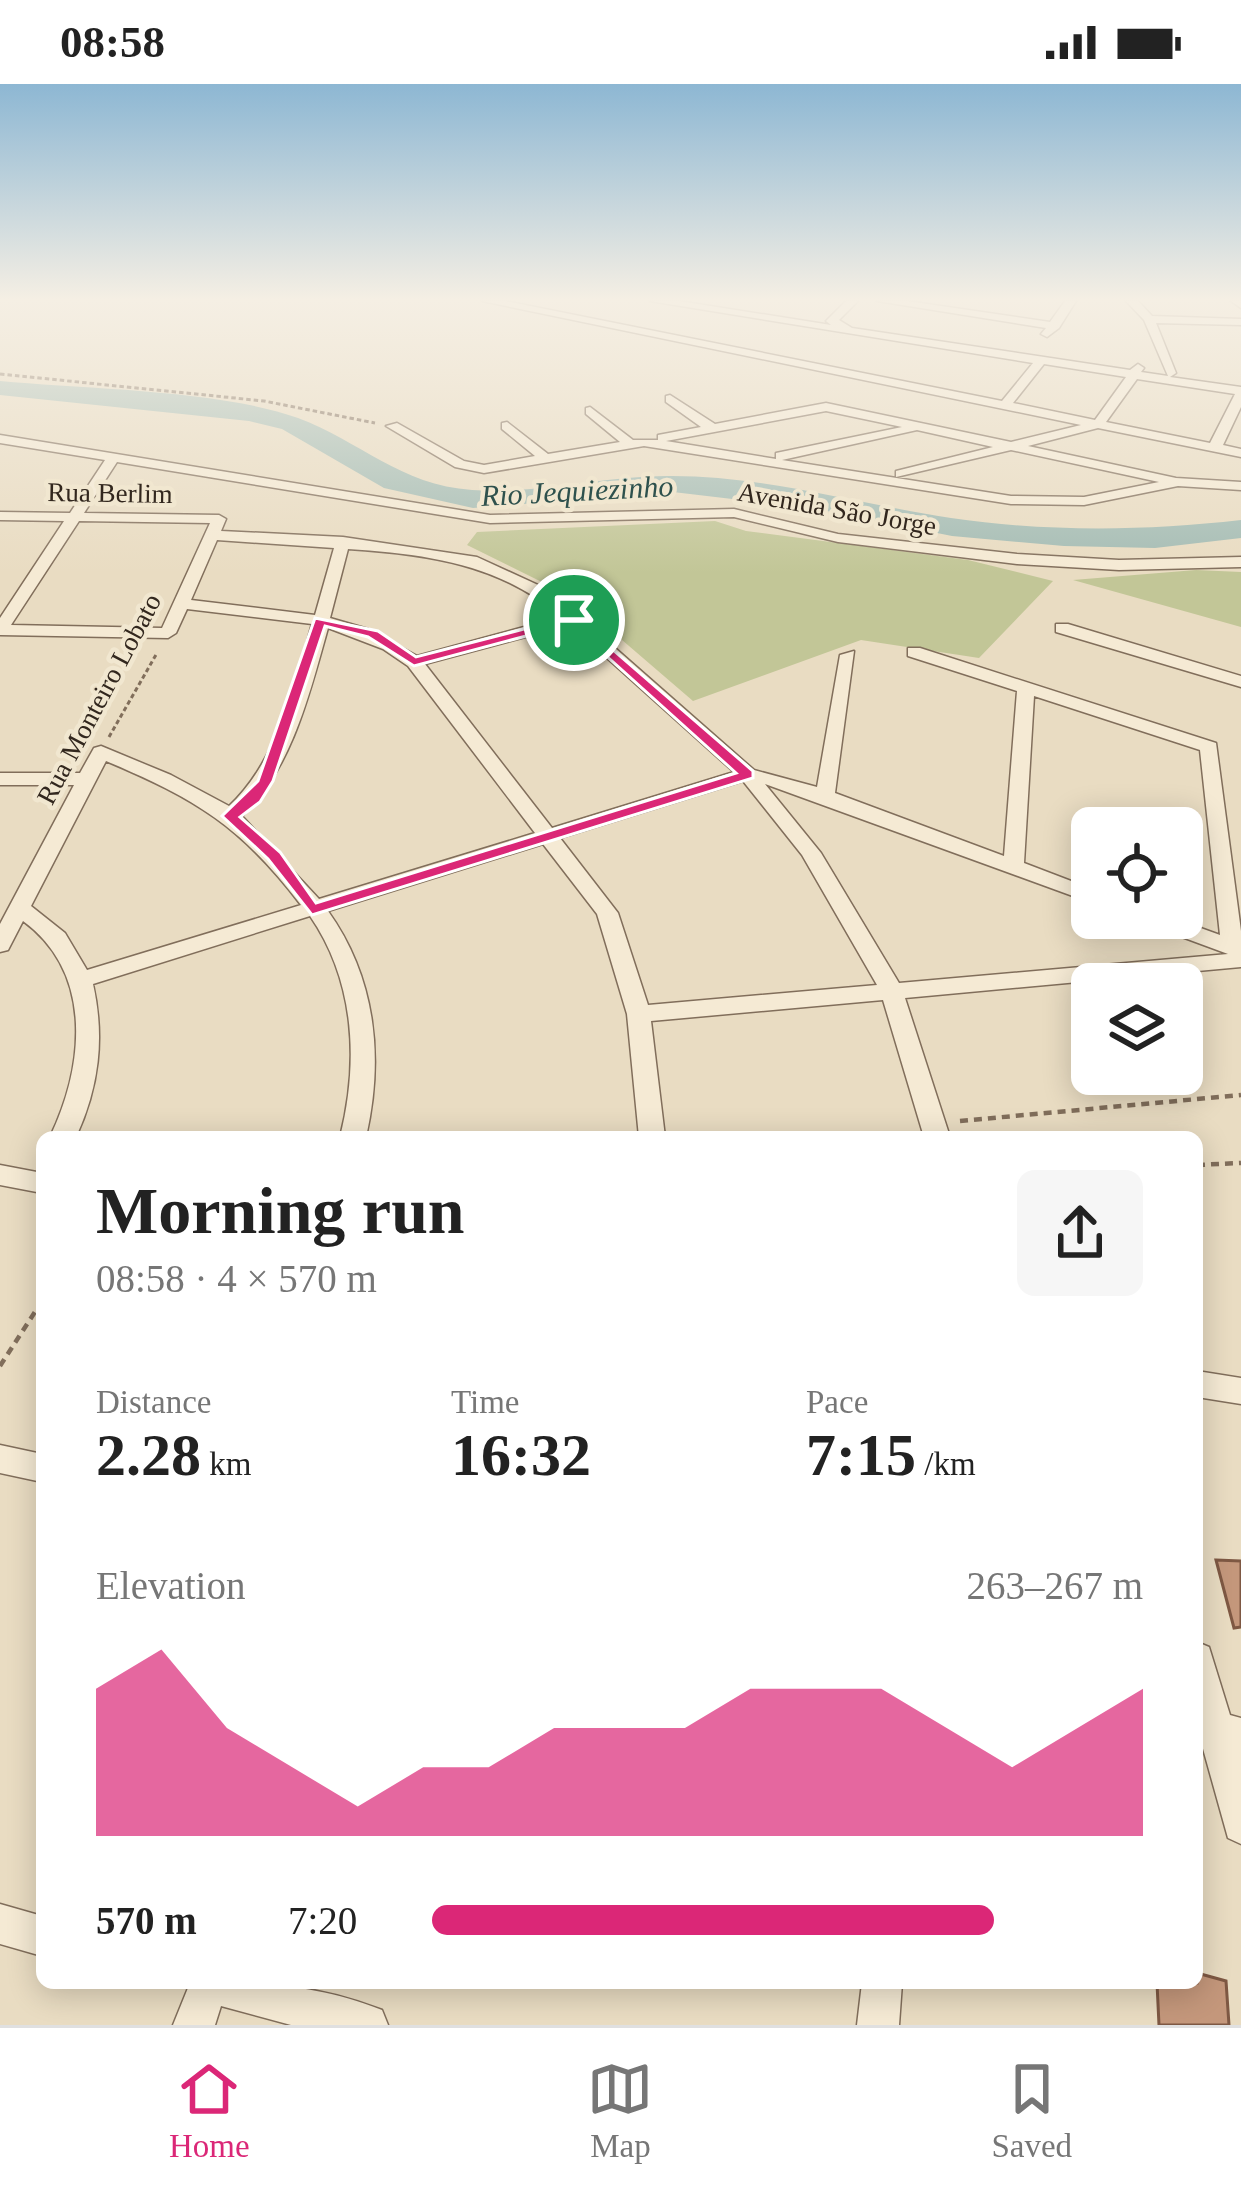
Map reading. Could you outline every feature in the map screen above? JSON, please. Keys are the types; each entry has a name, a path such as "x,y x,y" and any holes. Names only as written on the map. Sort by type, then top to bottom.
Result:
{"street":[{"path":"936,392 1241,452"},
{"path":"1005,405 1013,392"},
{"path":"887,478 1021,448 1098,424 1121,392"},
{"path":"1215,447 1240,392"},
{"path":"670,399 713,429"},
{"path":"392,426 460,464 484,469 826,407 1178,482 1241,486"},
{"path":"590,411 637,443 1029,500 1084,501 1178,482"},
{"path":"507,426 546,459"},
{"path":"765,460 920,428"},
{"name":"Avenida São Jorge","path":"1,440 490,519 734,513 838,538 978,555 1119,565 1241,562"},
{"path":"0,630 114,458"},
{"name":"Rua Berlim","path":"0,516 78,515 343,541 472,560 512,574 574,620 747,774 811,853 891,989 936,1130"},
{"name":"Rua Monteiro Lobato","path":"168,633 216,527"},
{"path":"230,816 255,798 266,781 343,541"},
{"path":"182,604 320,621 373,634 414,662 607,914 638,1014 651,1131"},
{"path":"414,662 574,620"},
{"path":"1062,628 1241,682"},
{"path":"0,630 168,633"},
{"path":"914,652 1209,747 1238,953"},
{"path":"825,796 848,655"},
{"path":"1013,867 1026,687"},
{"path":"101,752 230,816 274,856 347,961 361,1026 361,1110 355,1131"},
{"name":"Rua Monteiro Lobato","path":"0,945 101,752"},
{"path":"81,980 747,774 825,796 1071,888"},
{"path":"0,779 85,779"},
{"path":"19,908 57,938 81,980 88,1054 78,1111 66,1131"},
{"path":"1203,939 1238,953"},
{"path":"638,1014 1238,953"},
{"path":"0,1174 36,1180"},
{"path":"1203,1385 1241,1391"},
{"path":"0,1460 36,1467"},
{"path":"1203,1680 1241,1825"},
{"path":"0,1924 36,1934"},
{"path":"194,2025 208,1989"},
{"path":"232,1989 367,2025"},
{"path":"878,2025 881,1989"}],"path":[{"path":"172,392 264,401 392,426"},
{"name":"Rua Monteiro Lobato","path":"101,752 168,633"},
{"path":"936,1130 1241,1095"},
{"path":"1203,1165 1241,1163"},
{"path":"0,1366 36,1310"}],"green space":[{"path":"715,521 746,531 968,560 1053,581 979,658 861,640 693,701 572,597 467,545 477,532"},
{"path":"1196,570 1241,572 1241,627 1073,580"}],"building":[{"path":"1216,1560 1241,1561 1241,1627 1234,1628"},
{"path":"1203,1975 1226,1981 1229,2025 1159,2025 1157,1989 1203,1989"}],"waterway":[{"name":"Rio Jequiezinho","path":"36,392 250,413 291,424 394,482 473,499 673,484 817,500 952,527 1064,537 1155,539 1241,529"}],"route":[{"path":"574,620 747,774 312,910 274,856 230,816 255,798 266,781 320,621 373,634 414,662 574,620"}]}
